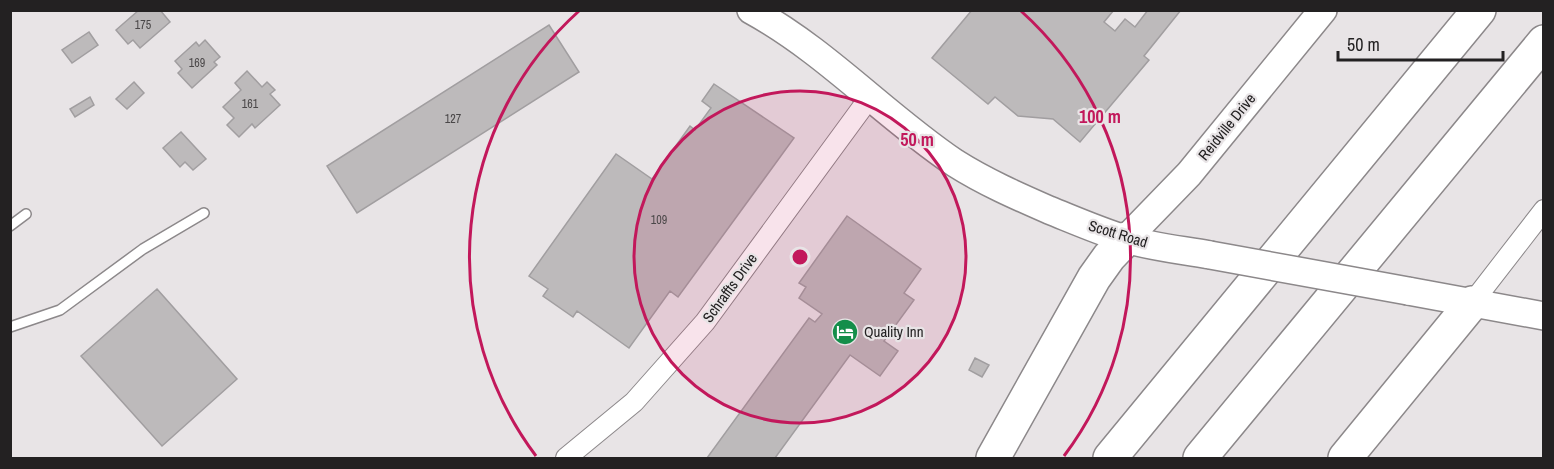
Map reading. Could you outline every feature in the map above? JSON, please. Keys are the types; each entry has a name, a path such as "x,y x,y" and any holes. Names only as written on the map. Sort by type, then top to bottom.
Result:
{"highway":[{"path":"1110,459 1479,10"},
{"path":"1200,459 1544,42"},
{"path":"993,459 1094,279 1109,257 1126,239"},
{"path":"1345,459 1472,303"}],"main road":[{"name":"Reidville Drive","path":"1126,239 1189,174 1323,10"},
{"name":"Scott Road","path":"754,11 788,32 956,164 991,184 1058,214 1126,239 1544,316"}],"street":[{"name":"Schraffts Drive","path":"566,459 634,402 705,322 870,97"},
{"path":"1472,303 1544,210"}],"lane":[{"path":"10,327 60,310 143,249 204,213"},
{"path":"10,226 26,214"}],"building":[{"path":"139,10 160,10 170,22 140,48 133,40 128,44 116,30"},
{"path":"972,10 1114,10 1104,22 1115,31 1125,19 1135,27 1148,10 1181,10 1144,56 1149,60 1080,142 1053,119 1018,116 995,97 988,104 932,58"},
{"path":"549,25 579,72 357,213 327,166"},
{"path":"89,32 98,45 72,63 62,50"},
{"path":"205,40 220,57 214,62 217,65 192,88 178,73 182,69 175,61 196,42 199,46"},
{"path":"247,71 262,87 267,82 275,90 270,94 280,105 255,128 252,124 239,137 227,125 234,118 223,107 241,90 235,83"},
{"path":"134,82 144,93 127,109 116,99"},
{"path":"714,84 794,138 678,297 670,291 629,348 577,311 573,317 543,296 548,289 529,276 616,154 652,179 690,126 695,130 711,108 702,101"},
{"path":"90,97 94,105 75,117 70,109"},
{"path":"181,132 206,159 193,170 185,162 180,167 163,148"},
{"name":"Quality Inn","path":"847,216 921,269 904,293 914,300 884,341 898,351 880,376 850,355 775,458 707,458 809,318 815,322 822,314 799,298 806,287 799,283"},
{"path":"157,289 237,379 162,446 81,356"},
{"path":"975,358 989,365 982,377 969,370"}],"place":[{"name":"Quality Inn","path":"845,332"}]}
